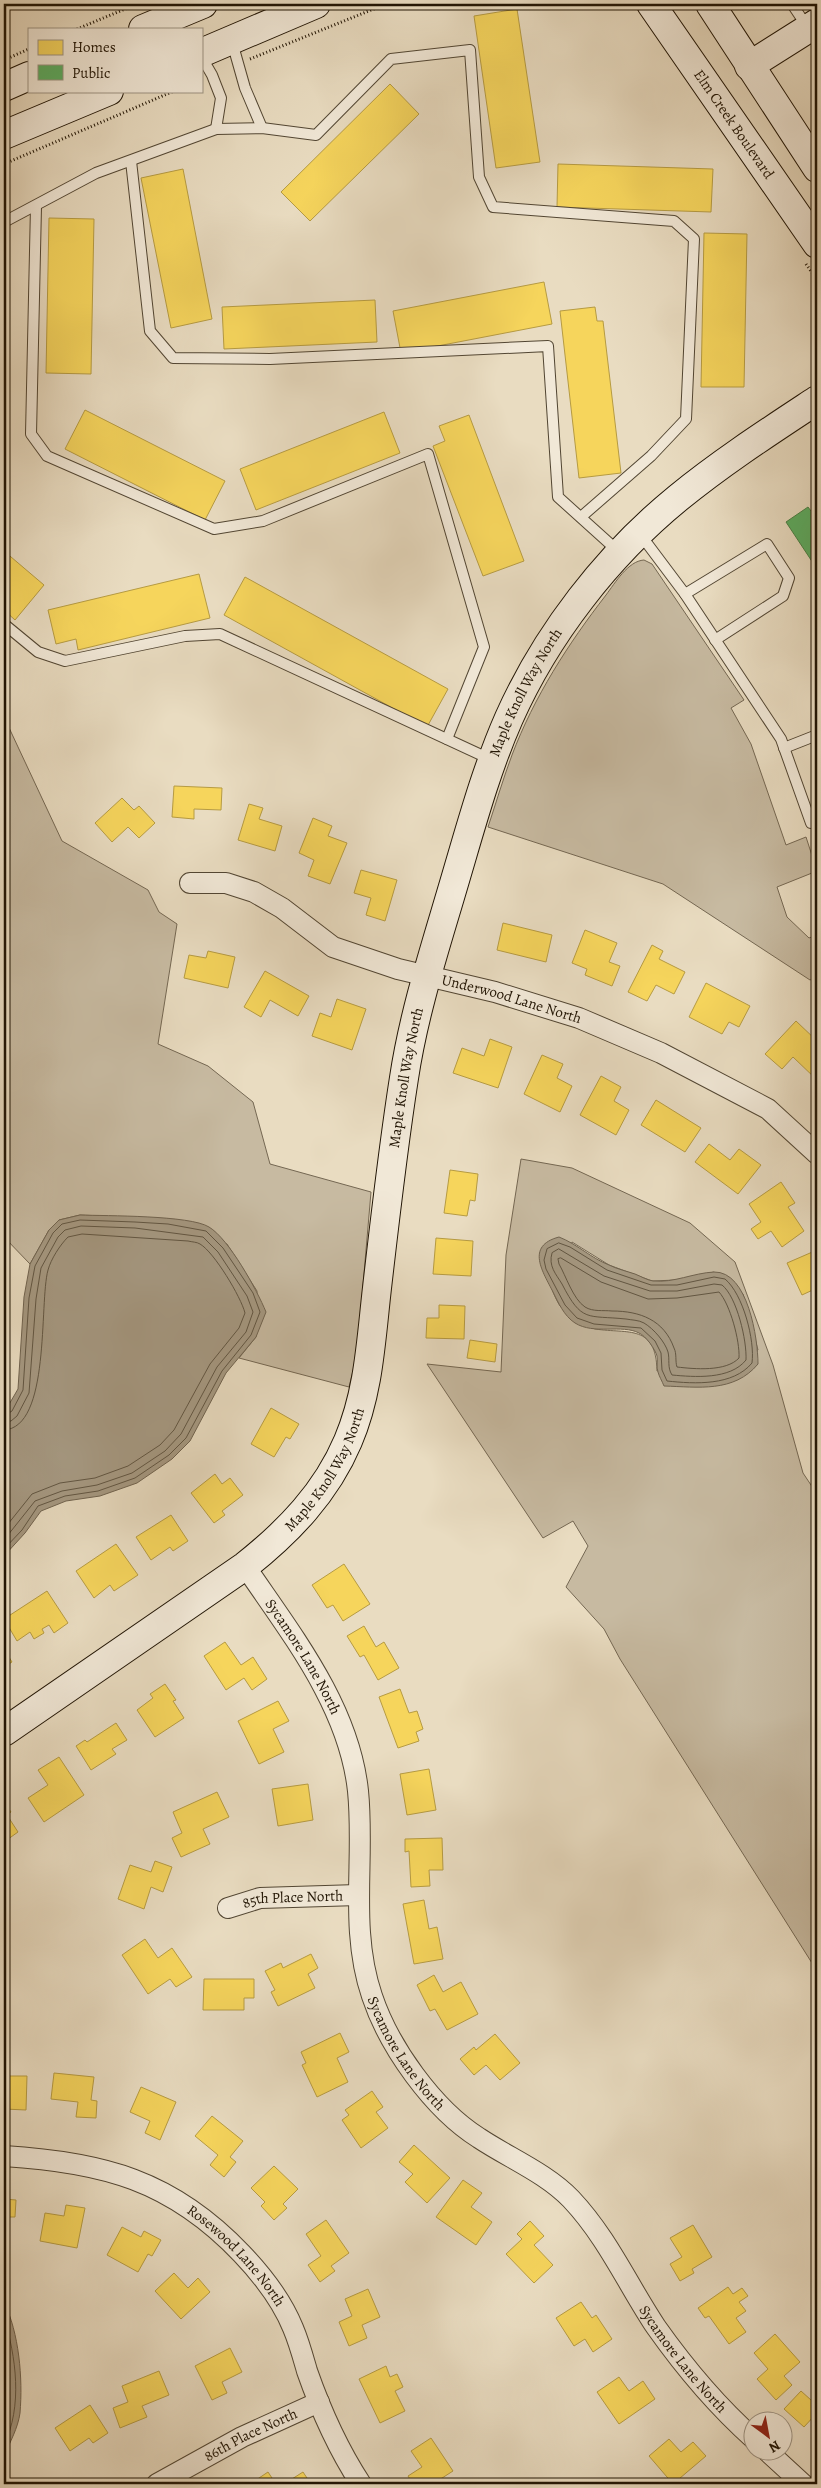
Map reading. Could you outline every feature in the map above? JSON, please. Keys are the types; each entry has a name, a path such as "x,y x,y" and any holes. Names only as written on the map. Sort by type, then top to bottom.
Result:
{"street":[{"path":"145,28 203,4"},
{"path":"202,55 234,52 316,4"},
{"name":"Elm Creek Boulevard","path":"651,4 817,244"},
{"path":"710,4 817,168"},
{"path":"749,66 813,26"},
{"path":"4,87 28,76"},
{"path":"4,135 107,92"},
{"name":"Maple Knoll Way North","path":"4,1732 245,1566 279,1539 309,1507 333,1470 348,1442 367,1382 404,1073 427,977 484,783 510,717 542,657 582,599 620,553 676,499 731,457 817,400"},
{"name":"Underwood Lane North","path":"190,883 226,883 254,892 282,908 333,947 364,959 427,977 495,992 579,1018 661,1053 768,1109 817,1154"},
{"name":"Sycamore Lane North","path":"245,1566 330,1698 348,1742 358,1789 360,1836 358,1895 362,1951 372,1996 389,2037 417,2080 477,2137 537,2173 570,2198 606,2244 656,2327 693,2376 744,2429"},
{"name":"85th Place North","path":"228,1908 260,1898 358,1895"},
{"name":"Rosewood Lane North","path":"4,2156 52,2159 98,2168 144,2182 186,2205 224,2235 257,2270 277,2298 293,2328 329,2427 361,2484"},
{"name":"86th Place North","path":"157,2484 242,2437 319,2402"},
{"path":"777,2460 803,2484"}],"lane":[{"path":"792,4 813,26"},
{"path":"4,222 96,173 216,129 262,128 316,135 392,58 470,50 479,177 493,207 674,220 694,239 686,419 651,456 581,517"},
{"path":"234,52 262,128"},
{"path":"202,57 212,74 221,98 216,129"},
{"path":"131,161 150,331 173,358 270,359 548,346 558,497 620,553"},
{"path":"36,206 31,434 47,456 214,529 263,521 428,454 484,647 447,739"},
{"path":"640,533 685,594 781,739 811,824 817,822"},
{"path":"685,594 767,544 785,571 789,578 783,596 715,640"},
{"path":"4,624 38,652 65,661 185,636 220,634 493,761"},
{"path":"784,748 817,735"}],"path":[{"path":"79,28 137,4"},
{"path":"234,52 386,4"},
{"path":"4,60 28,49"},
{"path":"4,164 172,92"}],"shaded area":[{"path":"644,560 652,564 744,700 731,708 751,744 786,845 806,837 817,871 777,887 787,917 809,938 817,935 817,977 810,980 663,884 488,827 521,733 541,692 565,652 618,579 627,568 638,561"},
{"path":"4,717 62,841 148,890 159,912 177,924 158,1044 208,1066 253,1102 270,1164 371,1192 357,1355 349,1387 239,1358 256,1337 257,1291 227,1244 168,1219 80,1215 59,1220 49,1230 30,1264 4,1237"},
{"path":"521,1159 572,1168 690,1223 735,1262 773,1365 803,1473 817,1494 817,1971 620,1659 604,1629 566,1587 588,1546 573,1521 543,1538 427,1364 501,1372 506,1255","holes":["572,1242 609,1265 652,1281 676,1280 714,1272 743,1294 758,1350 657,1371 652,1345 646,1338 629,1332 592,1328 562,1308 555,1296 552,1289"]}],"water":[{"path":"80,1215 167,1218 199,1223 209,1227 217,1233 233,1253 256,1291 266,1312 256,1337 226,1373 190,1441 172,1459 137,1483 100,1496 66,1501 41,1511 25,1533 4,1556 4,1413 18,1389 24,1297 30,1264 49,1230 59,1220"},
{"path":"559,1237 602,1262 651,1280 668,1281 714,1272 726,1275 735,1282 749,1308 756,1339 758,1364 738,1380 727,1384 702,1387 664,1386 657,1370 656,1353 642,1335 632,1330 583,1327 571,1320 565,1313 545,1276 540,1260 542,1247 549,1241"},
{"path":"4,2302 13,2328 19,2356 21,2399 19,2419 4,2456"}],"building: Homes":[{"path":"517,9 540,162 496,168 474,16"},
{"path":"390,84 419,114 310,221 281,192"},
{"path":"558,164 713,169 711,212 557,207"},
{"path":"183,169 212,319 171,328 141,178"},
{"path":"49,218 94,219 91,374 46,373"},
{"path":"704,233 747,234 744,387 701,387"},
{"path":"544,282 552,324 401,353 393,311"},
{"path":"375,300 377,342 224,349 222,307"},
{"path":"595,307 597,321 603,321 621,473 579,478 560,311"},
{"path":"85,410 225,481 205,520 65,449"},
{"path":"384,412 400,453 256,510 240,469"},
{"path":"469,415 524,561 483,576 433,446 445,441 439,426"},
{"path":"4,551 44,585 15,620 4,610"},
{"path":"199,574 210,618 78,650 76,639 56,644 48,610"},
{"path":"245,577 448,689 427,727 224,615"},
{"path":"174,786 222,788 221,810 194,809 194,819 172,817"},
{"path":"122,798 134,810 139,806 155,823 139,838 128,827 112,842 95,823"},
{"path":"249,804 263,808 259,819 282,826 275,851 238,840"},
{"path":"313,818 332,826 328,836 347,843 330,884 308,876 314,860 299,853"},
{"path":"361,870 397,880 385,921 366,915 371,898 354,893"},
{"path":"503,923 552,935 546,962 497,950"},
{"path":"585,930 617,943 609,962 620,966 612,986 585,975 587,969 572,963"},
{"path":"652,945 663,951 659,959 685,972 674,994 656,985 647,1001 628,992"},
{"path":"208,951 235,957 228,988 184,978 189,955 206,958"},
{"path":"265,971 309,996 298,1016 270,1000 261,1017 244,1007"},
{"path":"706,983 750,1006 739,1027 729,1022 722,1034 689,1017"},
{"path":"337,999 366,1009 352,1050 312,1036 320,1013 331,1017"},
{"path":"796,1021 817,1041 817,1080 793,1057 782,1069 765,1054"},
{"path":"490,1039 512,1047 498,1088 453,1073 462,1048 484,1056"},
{"path":"542,1055 563,1064 557,1078 572,1086 560,1112 524,1094"},
{"path":"601,1076 621,1087 614,1101 629,1110 616,1135 580,1115"},
{"path":"656,1100 701,1128 685,1152 641,1125"},
{"path":"709,1144 730,1160 739,1149 761,1165 738,1194 695,1162"},
{"path":"450,1170 478,1174 475,1201 470,1200 467,1216 444,1213"},
{"path":"781,1182 795,1203 788,1207 804,1231 782,1247 771,1231 758,1239 751,1229 761,1222 749,1204"},
{"path":"436,1238 473,1241 471,1276 433,1274"},
{"path":"817,1250 817,1288 802,1295 787,1263"},
{"path":"439,1305 465,1306 464,1339 426,1338 427,1318 439,1318"},
{"path":"470,1340 497,1344 495,1362 467,1358"},
{"path":"271,1408 299,1424 290,1439 286,1437 274,1457 251,1444"},
{"path":"215,1474 222,1484 230,1478 243,1495 222,1511 225,1515 214,1523 191,1493"},
{"path":"171,1515 188,1541 173,1551 170,1547 151,1560 136,1537"},
{"path":"116,1544 138,1575 114,1591 110,1585 94,1598 76,1571"},
{"path":"344,1564 370,1604 343,1621 333,1605 327,1608 312,1585"},
{"path":"47,1591 68,1623 54,1633 49,1625 42,1629 44,1633 34,1639 30,1632 17,1641 4,1619"},
{"path":"364,1626 376,1647 384,1642 399,1668 378,1680 364,1655 360,1657 347,1636"},
{"path":"225,1642 241,1665 253,1657 267,1679 252,1690 244,1678 226,1690 204,1656"},
{"path":"4,1649 12,1662 4,1667"},
{"path":"165,1684 176,1700 173,1701 184,1718 155,1737 137,1710 153,1698 150,1694"},
{"path":"400,1689 409,1713 417,1711 423,1729 416,1732 419,1741 398,1748 379,1697"},
{"path":"278,1701 289,1721 273,1729 284,1752 259,1764 238,1721"},
{"path":"116,1723 127,1740 112,1749 116,1754 91,1770 76,1746 85,1740 87,1742"},
{"path":"59,1757 84,1795 44,1822 28,1798 48,1785 38,1770"},
{"path":"429,1769 436,1810 407,1815 400,1774"},
{"path":"308,1784 313,1820 278,1826 272,1789"},
{"path":"217,1792 229,1817 203,1829 210,1844 181,1857 172,1838 182,1833 173,1812"},
{"path":"4,1802 11,1812 7,1815 18,1832 4,1842"},
{"path":"442,1838 443,1870 429,1870 430,1886 411,1887 409,1851 405,1852 405,1839"},
{"path":"155,1861 172,1867 163,1892 151,1887 144,1909 118,1899 130,1865 151,1872"},
{"path":"424,1900 429,1929 437,1927 443,1959 414,1964 403,1904"},
{"path":"145,1939 158,1958 172,1948 192,1977 176,1987 170,1979 148,1994 122,1955"},
{"path":"311,1954 318,1968 308,1974 315,1988 278,2006 271,1992 275,1990 265,1971 281,1963 283,1968"},
{"path":"434,1975 443,1992 461,1982 478,2014 447,2030 435,2009 430,2011 417,1985"},
{"path":"204,1979 254,1979 254,1998 244,1998 244,2010 203,2010"},
{"path":"340,2033 349,2052 337,2058 348,2082 317,2097 302,2065 306,2063 301,2052"},
{"path":"495,2034 520,2063 500,2080 486,2065 474,2075 460,2059 474,2047 476,2050"},
{"path":"54,2073 94,2077 91,2100 97,2101 96,2118 76,2117 78,2102 51,2099"},
{"path":"4,2076 27,2076 26,2110 4,2109"},
{"path":"141,2087 176,2102 160,2140 145,2133 150,2121 130,2112"},
{"path":"372,2091 383,2107 376,2112 388,2128 361,2148 342,2120 349,2115 345,2110"},
{"path":"212,2116 243,2141 230,2157 236,2162 224,2177 210,2165 218,2155 195,2136"},
{"path":"414,2145 450,2178 427,2203 405,2182 413,2174 399,2162"},
{"path":"274,2166 298,2189 283,2204 287,2208 274,2220 261,2206 265,2202 251,2188"},
{"path":"463,2180 482,2193 471,2207 492,2222 476,2245 436,2217"},
{"path":"4,2199 16,2200 15,2217 7,2217 7,2238 4,2238"},
{"path":"66,2205 85,2208 77,2248 40,2241 45,2213 64,2216"},
{"path":"326,2220 349,2253 331,2266 335,2271 320,2282 308,2265 321,2256 306,2234"},
{"path":"530,2221 544,2236 534,2245 553,2265 534,2283 506,2254 522,2239 517,2234"},
{"path":"693,2225 712,2257 692,2269 694,2273 680,2281 670,2264 682,2257 670,2238"},
{"path":"122,2227 141,2237 144,2231 161,2240 152,2256 148,2254 138,2272 107,2255"},
{"path":"174,2273 188,2288 198,2278 210,2292 181,2319 155,2291"},
{"path":"728,2287 733,2294 742,2288 748,2296 739,2302 746,2311 736,2318 746,2332 729,2344 709,2316 705,2318 698,2308"},
{"path":"368,2289 380,2317 362,2325 367,2338 349,2346 339,2322 352,2316 345,2299"},
{"path":"581,2302 592,2318 596,2315 612,2339 593,2352 585,2339 574,2346 556,2318"},
{"path":"775,2334 800,2362 784,2376 792,2385 776,2400 757,2379 768,2369 754,2353"},
{"path":"230,2348 242,2372 222,2382 227,2393 212,2400 195,2366"},
{"path":"386,2366 390,2377 397,2374 403,2387 395,2391 405,2411 380,2423 359,2379"},
{"path":"159,2371 169,2395 142,2406 147,2417 120,2428 113,2408 128,2402 122,2386"},
{"path":"619,2377 629,2391 643,2381 655,2399 619,2424 597,2392"},
{"path":"801,2391 811,2400 817,2393 817,2417 815,2415 804,2427 794,2418 794,2410 784,2409"},
{"path":"90,2405 108,2433 93,2443 89,2438 70,2451 55,2428"},
{"path":"431,2438 453,2471 439,2480 442,2484 413,2484 408,2476 422,2467 411,2451"},
{"path":"669,2439 681,2452 693,2442 706,2456 673,2484 649,2456"},
{"path":"268,2472 276,2484 250,2484"},
{"path":"303,2472 311,2484 284,2484"}],"building: Public":[{"path":"808,507 811,511 817,507 817,569 786,522"}]}
